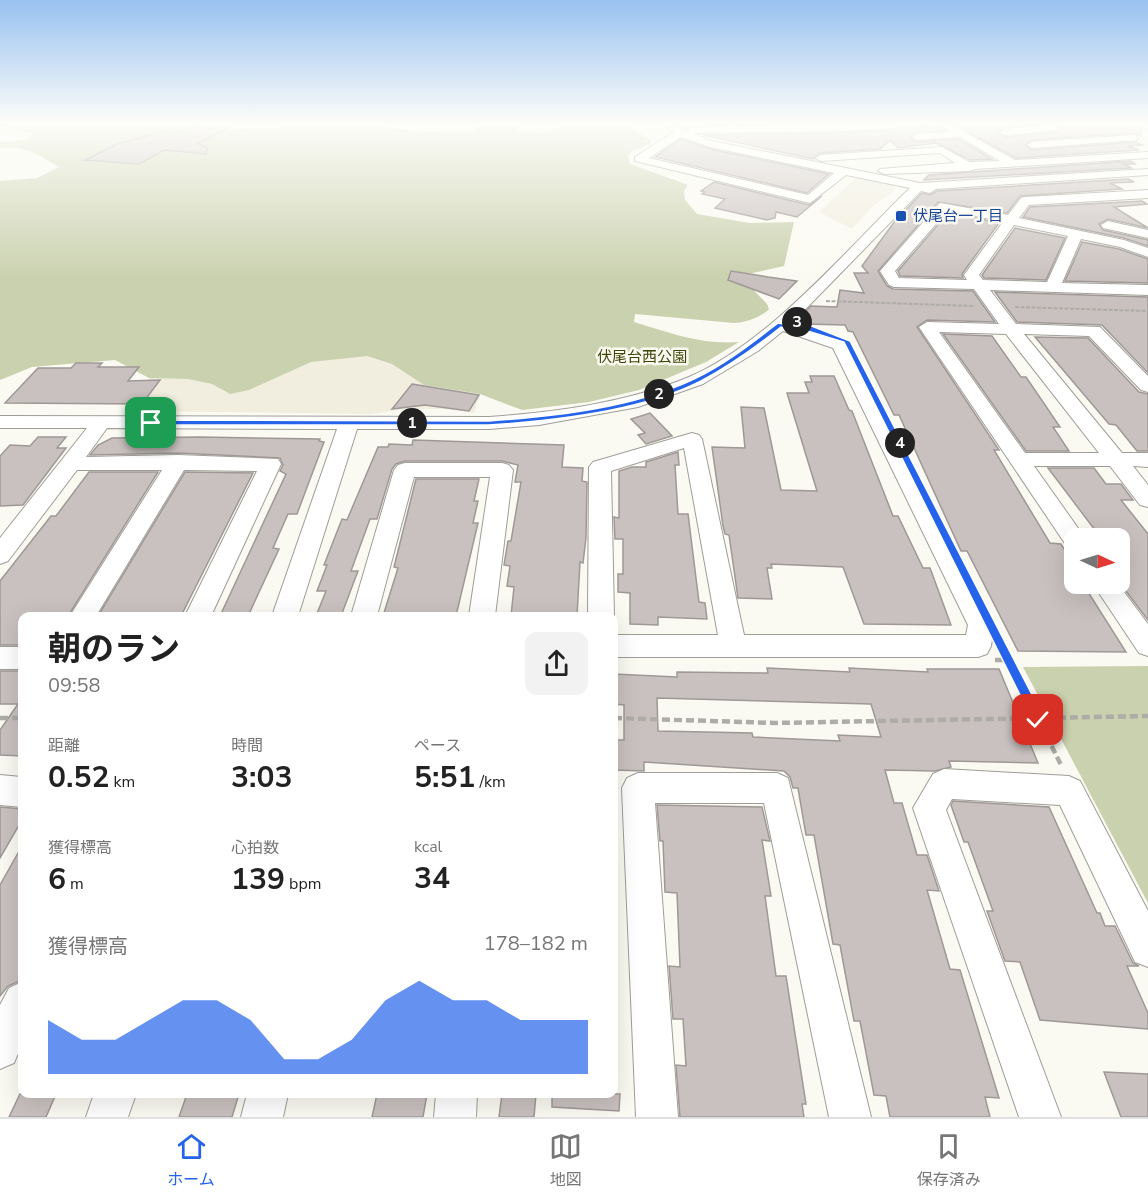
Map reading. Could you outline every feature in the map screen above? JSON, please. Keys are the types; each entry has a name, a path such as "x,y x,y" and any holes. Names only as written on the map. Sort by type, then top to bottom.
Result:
{"street":[{"path":"708,175 810,199 845,175"},
{"path":"864,175 976,198"},
{"path":"981,175 992,182"},
{"path":"1033,175 1040,179"},
{"path":"0,422 489,423 539,419 638,401 697,380 752,346 780,324 918,187 1100,175"},
{"path":"1148,194 1025,201 1012,210 971,275 1011,329 1148,500"},
{"path":"1012,210 1076,234 1124,244 1143,261 1142,290 894,282 886,271 945,206 1012,210 1051,213"},
{"path":"1148,219 1095,222 1148,234"},
{"path":"1053,287 1076,234"},
{"path":"618,646 978,646 981,625 840,345 780,324"},
{"path":"1066,528 927,327 1094,332 1148,386"},
{"path":"0,555 102,422"},
{"path":"286,612 349,422"},
{"path":"601,612 600,467 692,439 733,646"},
{"path":"1018,459 1148,459"},
{"path":"85,612 178,462"},
{"path":"70,463 271,464 200,612"},
{"path":"365,612 405,470 502,470 483,612"},
{"path":"1112,594 1148,645"},
{"path":"0,658 18,658"},
{"path":"1040,1117 929,808 944,784 1069,791 1148,949"},
{"path":"657,1117 638,788 777,788 850,1117"},
{"path":"0,790 18,792"},
{"path":"0,1049 18,1010"},
{"path":"107,1117 114,1098"},
{"path":"262,1117 267,1098"},
{"path":"455,1117 457,1098"}],"path":[{"path":"998,639 1068,780 1069,791"},
{"path":"985,660 1009,660"},
{"path":"618,718 774,723 1038,720 1148,716"},
{"path":"0,718 18,718"}],"shaded area":[{"path":"856,178 893,185 896,189 873,206 852,229 819,212"},
{"path":"347,356 367,356 392,364 424,385 480,394 474,413 447,409 405,409 372,414 129,411 149,378 188,379 212,384 225,392 249,390 311,362"}],"green space":[{"name":"伏尾台⻄公園","path":"43,175 661,175 688,185 684,191 685,200 697,214 750,223 794,222 784,266 740,276 767,304 769,309 762,315 748,321 734,323 635,314 634,322 673,334 712,342 739,342 706,362 639,390 589,402 522,410 480,394 424,385 392,364 367,356 311,362 249,390 230,394 212,384 188,379 149,378 115,360 32,367 0,380 0,181 37,178"},
{"path":"1148,666 1148,903 1023,667"}],"building":[{"path":"732,175 828,175 807,193"},
{"path":"929,175 1008,175 924,180"},
{"path":"1128,179 1134,182 1110,183 1122,189 1020,196 1007,213 938,202 878,271 887,286 893,289 973,291 995,322 927,320 917,327 999,450 994,450 1050,543 1061,544 1064,549 1064,594 1089,594 1126,652 1018,651 967,551 961,551 899,415 894,415 853,332 848,331 845,325 806,324 803,314 811,306 837,307 840,290 864,293 854,273 868,273 862,266 895,221 922,193 930,195 937,191"},
{"path":"714,182 809,205 822,196 797,217 776,212 775,218 767,220 715,208 725,199 702,194 705,192 701,191"},
{"path":"1142,201 1147,204 1114,207 1148,228 1108,219 1099,224 1103,230 1148,240 1148,246 1124,238 1023,217 1030,207"},
{"path":"949,212 999,223 962,274 963,278 900,276 898,271"},
{"path":"1015,228 1065,238 1046,280 984,278 982,275"},
{"path":"1082,242 1119,249 1148,259 1148,283 1065,281"},
{"path":"731,271 797,281 779,299 728,280"},
{"path":"995,292 1148,297 1148,373 1102,325 1017,322"},
{"path":"943,334 992,336 1021,377 1026,377 1060,427 1053,427 1069,451 1026,451"},
{"path":"1035,337 1088,338 1139,392 1148,394 1148,451 1137,451 1116,425 1109,424"},
{"path":"76,363 102,363 98,367 139,367 128,381 160,380 142,404 5,403 38,368 71,368"},
{"path":"810,376 834,376 849,410 852,411 893,516 898,516 923,568 930,568 951,625 864,624 843,567 771,564 772,568 767,568 772,599 738,598 729,535 725,534 723,526 712,447 745,448 741,407 764,408 781,490 817,491 787,393 809,393 805,382 812,382"},
{"path":"412,384 479,395 469,411 425,405 392,409"},
{"path":"650,413 672,436 646,444 638,435 645,433 631,419"},
{"path":"38,437 66,437 57,448 66,448 23,505 0,506 0,456 10,445 30,446"},
{"path":"112,438 320,439 319,441 324,442 297,514 288,514 273,548 279,549 250,612 222,612 286,474 280,471 283,465 280,458 178,453 90,455 98,445"},
{"path":"413,440 564,445 562,467 583,468 582,481 587,482 586,538 583,563 580,562 577,612 511,612 514,587 507,586 510,566 504,565 508,541 511,541 521,482 515,482 518,465 502,461 405,461 396,464 392,469 377,519 370,519 351,571 358,571 343,612 318,612 326,591 317,591 327,565 324,565 342,519 347,520 378,447 388,447 389,444 412,445"},
{"path":"678,452 679,465 675,465 678,514 688,514 699,602 705,603 707,619 658,617 658,625 630,624 630,593 618,592 618,574 623,574 623,539 615,539 614,517 619,518 619,471 632,467 646,467 646,462"},
{"path":"1048,468 1094,468 1106,484 1121,484 1133,500 1121,500 1148,534 1148,620 1128,594 1130,594 1130,528 1093,528"},
{"path":"89,472 158,472 70,612 18,612 18,645 0,645 0,581 51,516 56,516"},
{"path":"185,472 253,473 183,612 100,612"},
{"path":"416,479 479,479 474,501 478,501 473,523 478,523 457,612 384,612 398,568 394,567"},
{"path":"767,668 850,672 849,668 928,672 927,669 999,669 1038,763 949,761 951,767 935,771 885,770 894,803 902,803 917,855 927,855 939,891 927,890 950,969 960,970 999,1098 985,1097 990,1117 890,1117 886,1096 874,1095 860,1021 854,1021 840,945 833,944 814,835 806,835 798,788 793,788 790,777 784,771 644,762 644,771 618,770 618,740 624,740 624,705 618,704 618,674 677,677 677,672 768,673","holes":["657,698 871,704 881,737 838,735 840,741 753,737 752,733 658,731"]},
{"path":"0,671 18,671 18,704 0,704"},
{"path":"18,704 18,756 0,755 0,730"},
{"path":"953,801 1049,807 1097,913 1100,913 1105,926 1115,926 1133,963 1139,966 1127,966 1148,1013 1148,1029 1040,1020 1020,962 1005,961 987,911 993,911 968,842 964,842 951,805"},
{"path":"657,805 762,807 770,841 762,840 771,896 765,896 776,976 786,976 806,1104 802,1104 804,1117 680,1117 676,1065 686,1066 683,1019 673,1019 669,966 680,967 677,893 665,892 663,841 660,841"},
{"path":"0,807 18,809 18,827 0,858"},
{"path":"18,853 18,982 8,986 0,996 0,885"},
{"path":"1104,1072 1148,1074 1148,1117 1121,1117"},
{"path":"620,1094 619,1111 552,1107 552,1098 618,1098"},
{"path":"18,1098 54,1098 46,1117 9,1117"},
{"path":"186,1098 238,1098 232,1117 179,1117"},
{"path":"376,1098 426,1098 423,1117 372,1117"},
{"path":"501,1098 536,1098 534,1117 499,1117"}],"place":[{"name":"伏尾台一丁目","path":"901,216"}],"route":[{"path":"151,423 489,423 539,419 638,401 697,380 752,346 780,324 792,328 794,319 804,327 847,341 1038,720"}]}
